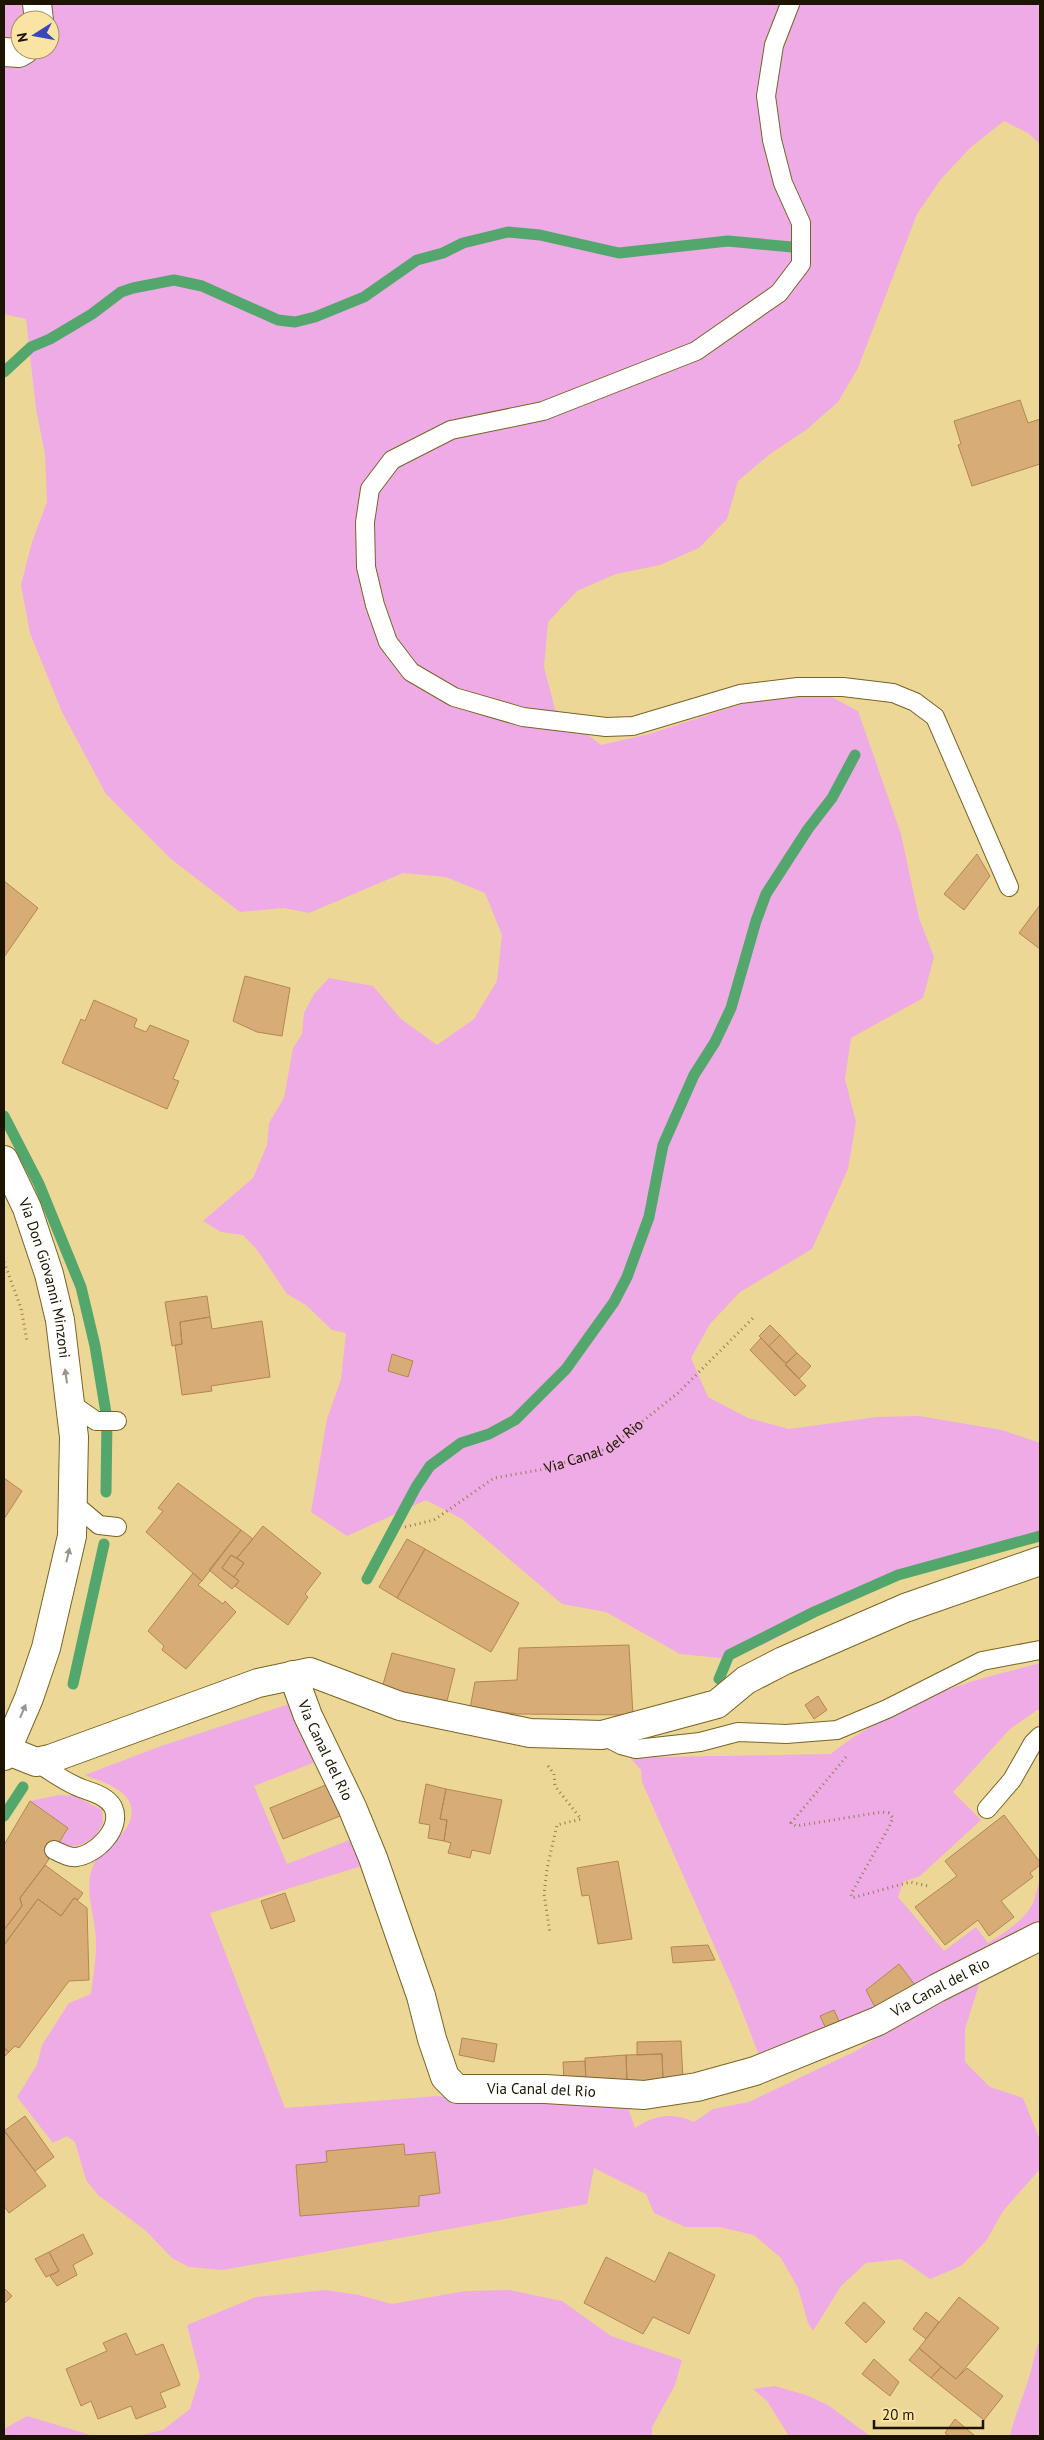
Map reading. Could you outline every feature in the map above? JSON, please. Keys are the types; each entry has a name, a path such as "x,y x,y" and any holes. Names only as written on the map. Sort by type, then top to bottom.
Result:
{"street":[{"name":"Via Don Giovanni Minzoni","path":"4,1160 27,1208 49,1274 60,1320 74,1437 72,1536 46,1648 29,1698 5,1753"},
{"path":"5,1753 43,1760 258,1683 310,1672 400,1706 530,1733 602,1734 717,1704 746,1680 783,1661 905,1608 1040,1561"},
{"name":"Via Canal del Rio","path":"293,1675 308,1716 352,1806 373,1858 421,1996 444,2077 457,2089 545,2090 644,2095 697,2087 755,2071 878,2021 970,1971 1040,1936"}],"lane":[{"path":"790,4 774,45 766,96 772,140 783,183 801,223 801,264 779,293 696,350 543,411 451,430 392,460 370,489 365,522 366,568 375,605 388,642 411,672 454,697 523,717 606,727 633,726 740,694 798,687 843,687 893,693 916,702 935,717 1009,887"},
{"path":"70,1403 96,1421 117,1421"},
{"path":"73,1503 99,1525 117,1527"},
{"path":"602,1734 621,1745 636,1749 700,1742 738,1732 786,1734 837,1730 887,1709 982,1661 1040,1650"},
{"path":"987,1810 1012,1780 1033,1743 1040,1736"},
{"path":"43,1760 77,1786 94,1791 108,1801 115,1818 104,1841 85,1855 74,1858 54,1850"}],"path":[{"path":"4,1262 20,1308 28,1346"},
{"name":"Via Canal del Rio","path":"405,1527 434,1520 494,1478 545,1469 609,1448 678,1393 753,1318"},
{"path":"530,1733 544,1761 554,1774 555,1786 581,1819 558,1825 547,1869 544,1894 550,1933"},
{"path":"847,1750 846,1757 791,1823 796,1826 882,1812 889,1813 893,1818 851,1894 852,1898 910,1882 928,1886"}],"shaded area":[{"path":"4,4 1040,4 1040,144 1028,133 1004,121 971,147 941,179 917,214 858,368 838,402 806,430 770,454 738,481 727,519 699,548 660,565 616,574 577,591 548,622 544,667 555,709 601,745 649,734 779,692 822,692 858,711 901,834 919,918 934,957 923,998 851,1038 845,1079 856,1122 848,1169 812,1249 740,1292 710,1324 691,1358 708,1397 748,1418 789,1429 877,1417 919,1416 1002,1430 1040,1443 1040,1540 879,1583 763,1645 721,1658 680,1654 606,1612 562,1604 462,1519 426,1500 347,1536 311,1512 327,1419 341,1379 346,1333 332,1330 306,1305 287,1294 258,1251 243,1235 221,1232 203,1221 253,1178 267,1145 269,1123 284,1098 293,1048 302,1034 304,1013 314,994 329,978 373,986 401,1019 437,1045 474,1019 497,981 502,935 485,893 446,877 403,873 309,913 284,908 240,912 171,859 106,794 62,712 30,633 21,585 32,542 47,502 45,454 36,409 26,319 4,314"},
{"path":"1040,1663 1040,1708 1010,1729 953,1792 981,1820 920,1876 903,1882 898,1897 944,1951 976,1927 988,1943 1007,1931 1029,1909 1040,1880 1040,1927 915,1985 899,1964 866,1990 878,2013 762,2063 735,1993 642,1782 641,1770 626,1753 654,1757 831,1754 890,1716 940,1693 965,1683"},
{"path":"292,1703 318,1761 254,1786 287,1864 355,1838 365,1865 210,1913 285,2108 437,2096 486,2103 627,2105 635,2128 650,2120 664,2116 678,2117 694,2122 713,2109 749,2102 856,2051 959,1985 979,1985 965,2029 965,2062 990,2087 1023,2098 1040,2140 1040,2169 1003,2211 986,2241 961,2266 930,2279 901,2259 866,2263 841,2286 813,2331 808,2323 798,2288 781,2258 754,2235 719,2227 685,2227 654,2213 646,2194 594,2168 587,2204 223,2270 189,2267 172,2258 145,2230 98,2195 86,2180 75,2142 67,2136 53,2143 17,2097 37,2065 42,2045 69,2003 91,1994 96,1935 89,1892 91,1872 100,1855 125,1830 132,1815 131,1806 124,1794 112,1786 85,1775 161,1746"},
{"path":"59,1795 75,1796 102,1810 103,1823 96,1835 83,1844 70,1847 60,1842 68,1828 30,1801"},
{"path":"325,2290 359,2295 392,2304 465,2291 509,2290 562,2301 611,2336 682,2360 675,2385 652,2427 652,2436 137,2436 163,2430 190,2409 200,2376 187,2325 256,2297"},
{"path":"1040,2339 1040,2436 1010,2436 1029,2378"},
{"path":"775,2386 806,2395 828,2405 870,2436 789,2436 767,2401 753,2389"},
{"path":"27,2416 94,2436 4,2436 4,2429"}],"building":[{"path":"1020,400 1028,423 1040,419 1040,464 972,486 958,445 961,444 954,421"},
{"path":"977,854 990,876 964,910 944,894"},
{"path":"4,881 38,908 4,957"},
{"path":"1040,905 1040,949 1019,933"},
{"path":"245,976 290,988 282,1036 257,1032 233,1021"},
{"path":"94,1000 137,1019 134,1027 146,1032 150,1025 189,1041 173,1079 179,1081 167,1109 62,1063 81,1019 85,1021"},
{"path":"207,1296 210,1317 180,1322 182,1344 172,1346 165,1302"},
{"path":"210,1317 212,1329 262,1321 270,1377 211,1386 212,1391 182,1395 175,1345 182,1344 180,1322"},
{"path":"770,1325 780,1335 769,1346 759,1336"},
{"path":"780,1335 797,1353 786,1363 769,1346"},
{"path":"761,1338 806,1386 795,1396 750,1350"},
{"path":"797,1353 811,1366 799,1379 785,1365"},
{"path":"392,1354 413,1361 408,1377 388,1371"},
{"path":"4,1478 22,1491 4,1519"},
{"path":"178,1483 241,1530 202,1581 146,1532 163,1511 158,1508"},
{"path":"263,1526 321,1573 305,1594 308,1597 288,1625 235,1586 239,1581 234,1577 244,1563 237,1558"},
{"path":"241,1530 253,1539 237,1558 231,1555 222,1568 239,1581 232,1589 209,1570"},
{"path":"407,1539 425,1549 397,1598 379,1587"},
{"path":"425,1549 519,1603 491,1652 397,1598"},
{"path":"231,1555 244,1563 234,1577 222,1568"},
{"path":"193,1573 202,1581 198,1585 223,1604 225,1601 236,1612 186,1669 162,1650 164,1646 148,1631"},
{"path":"629,1645 633,1715 518,1714 470,1708 475,1682 517,1680 519,1648"},
{"path":"392,1653 455,1669 446,1705 382,1688"},
{"path":"818,1696 827,1710 814,1719 805,1705"},
{"path":"328,1784 340,1816 283,1839 270,1808"},
{"path":"426,1784 446,1789 440,1819 447,1820 444,1841 428,1838 430,1825 419,1823"},
{"path":"446,1789 502,1800 490,1854 472,1850 470,1858 448,1853 451,1843 444,1841 447,1820 440,1819"},
{"path":"30,1801 68,1828 45,1865 20,1898 22,1906 4,1930 4,1845"},
{"path":"1004,1815 1040,1862 1040,1865 1030,1873 1033,1877 1001,1901 1014,1917 989,1936 978,1920 945,1945 915,1907 957,1876 945,1861"},
{"path":"618,1861 632,1939 598,1944 589,1895 582,1896 577,1868"},
{"path":"45,1865 83,1893 78,1900 74,1898 61,1916 38,1899 4,1945 4,1930 22,1906 20,1898"},
{"path":"285,1893 295,1921 271,1929 261,1901"},
{"path":"74,1898 87,1908 89,1980 69,1981 19,2048 15,2046 9,2052 4,2048 4,1945 38,1899 61,1916"},
{"path":"708,1945 715,1960 673,1963 671,1947"},
{"path":"899,1964 915,1985 876,2009 866,1990"},
{"path":"834,2010 843,2030 829,2035 820,2016"},
{"path":"462,2038 497,2044 494,2062 459,2055"},
{"path":"681,2041 683,2079 663,2080 662,2054 637,2055 637,2042"},
{"path":"4,2048 9,2052 4,2057"},
{"path":"662,2054 663,2080 627,2082 626,2055"},
{"path":"626,2055 627,2082 586,2084 585,2058"},
{"path":"585,2061 586,2084 564,2081 563,2062"},
{"path":"25,2116 54,2157 35,2171 4,2131"},
{"path":"4,2130 46,2186 9,2213 4,2206"},
{"path":"404,2144 405,2155 435,2152 440,2193 419,2196 419,2206 300,2216 296,2165 327,2162 326,2151"},
{"path":"83,2234 93,2254 73,2265 77,2275 57,2286 50,2276 59,2271 49,2252"},
{"path":"49,2252 59,2271 46,2277 35,2259"},
{"path":"669,2252 715,2275 689,2334 653,2317 643,2334 584,2303 606,2257 655,2282"},
{"path":"4,2288 12,2296 4,2304"},
{"path":"959,2297 999,2328 956,2379 919,2348"},
{"path":"864,2302 885,2322 866,2343 845,2323"},
{"path":"926,2312 939,2322 926,2339 913,2329"},
{"path":"126,2333 136,2355 163,2344 180,2385 160,2393 166,2407 136,2419 131,2406 98,2419 91,2401 81,2406 66,2369 107,2351 103,2343"},
{"path":"919,2348 941,2367 931,2378 909,2360"},
{"path":"874,2359 899,2382 890,2396 862,2374"},
{"path":"941,2367 956,2379 967,2368 1003,2396 984,2420 931,2378"},
{"path":"955,2419 975,2436 949,2436 945,2433"}],"waterway":[{"path":"4,372 31,347 50,339 92,314 121,292 174,280 202,286 278,320 295,322 315,317 364,297 417,260 443,253 463,243 508,232 540,235 619,253 728,241 803,248"},
{"path":"367,1579 416,1487 430,1466 461,1443 489,1434 515,1420 566,1369 614,1302 627,1277 649,1217 663,1145 694,1075 715,1042 731,1008 756,921 766,894 808,829 832,798 855,755"},
{"path":"4,1116 39,1184 81,1287 95,1346 107,1419 106,1492"},
{"path":"719,1679 729,1655 814,1612 898,1575 1040,1536"},
{"path":"73,1684 104,1544"},
{"path":"4,1816 23,1787"}]}
